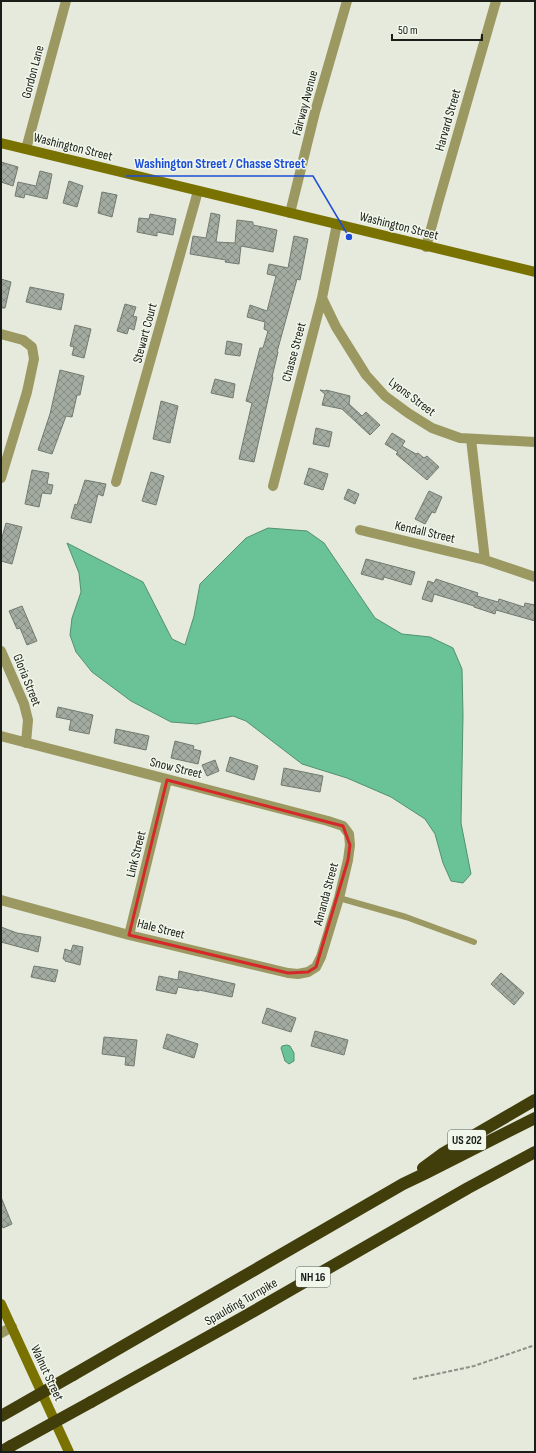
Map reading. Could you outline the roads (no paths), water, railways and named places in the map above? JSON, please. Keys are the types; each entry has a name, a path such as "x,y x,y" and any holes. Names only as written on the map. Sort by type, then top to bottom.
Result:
{"highway":[{"name":"US 202","path":"402,1184 442,1154 535,1100"},
{"name":"Spaulding Turnpike","path":"1,1416 402,1184 535,1118"},
{"name":"Spaulding Turnpike","path":"6,1449 247,1315 468,1188 535,1152"}],"main road":[{"name":"Washington Street","path":"1,143 426,247 535,272"},
{"name":"Walnut Street","path":"1,1304 69,1452"}],"street":[{"name":"Gordon Lane","path":"26,149 66,1"},
{"name":"Fairway Avenue","path":"290,213 315,112 347,1"},
{"name":"Harvard Street","path":"426,247 496,1"},
{"name":"Stewart Court","path":"116,482 198,191"},
{"name":"Chasse Street","path":"273,486 322,298 337,224"},
{"name":"Lyons Street","path":"322,298 348,349 366,375 385,396 408,413 432,428 460,438 535,442"},
{"path":"1,334 23,340 32,347 34,359 16,429 1,478"},
{"path":"471,438 485,560"},
{"name":"Kendall Street","path":"360,530 485,560 535,577"},
{"name":"Gloria Street","path":"1,651 24,704 28,720 26,743"},
{"name":"Snow Street","path":"1,736 343,826"},
{"name":"Link Street","path":"129,935 167,780"},
{"name":"Amanda Street","path":"316,967 321,958 339,898 350,846 349,834 343,826"},
{"name":"Hale Street","path":"1,900 129,935 288,973 298,974 308,972 316,967"},
{"path":"1,1333 12,1327"}],"lane":[{"path":"339,898 406,917 474,942"}],"place":[{"name":"Washington Street / Chasse Street","path":"349,237"}]}
